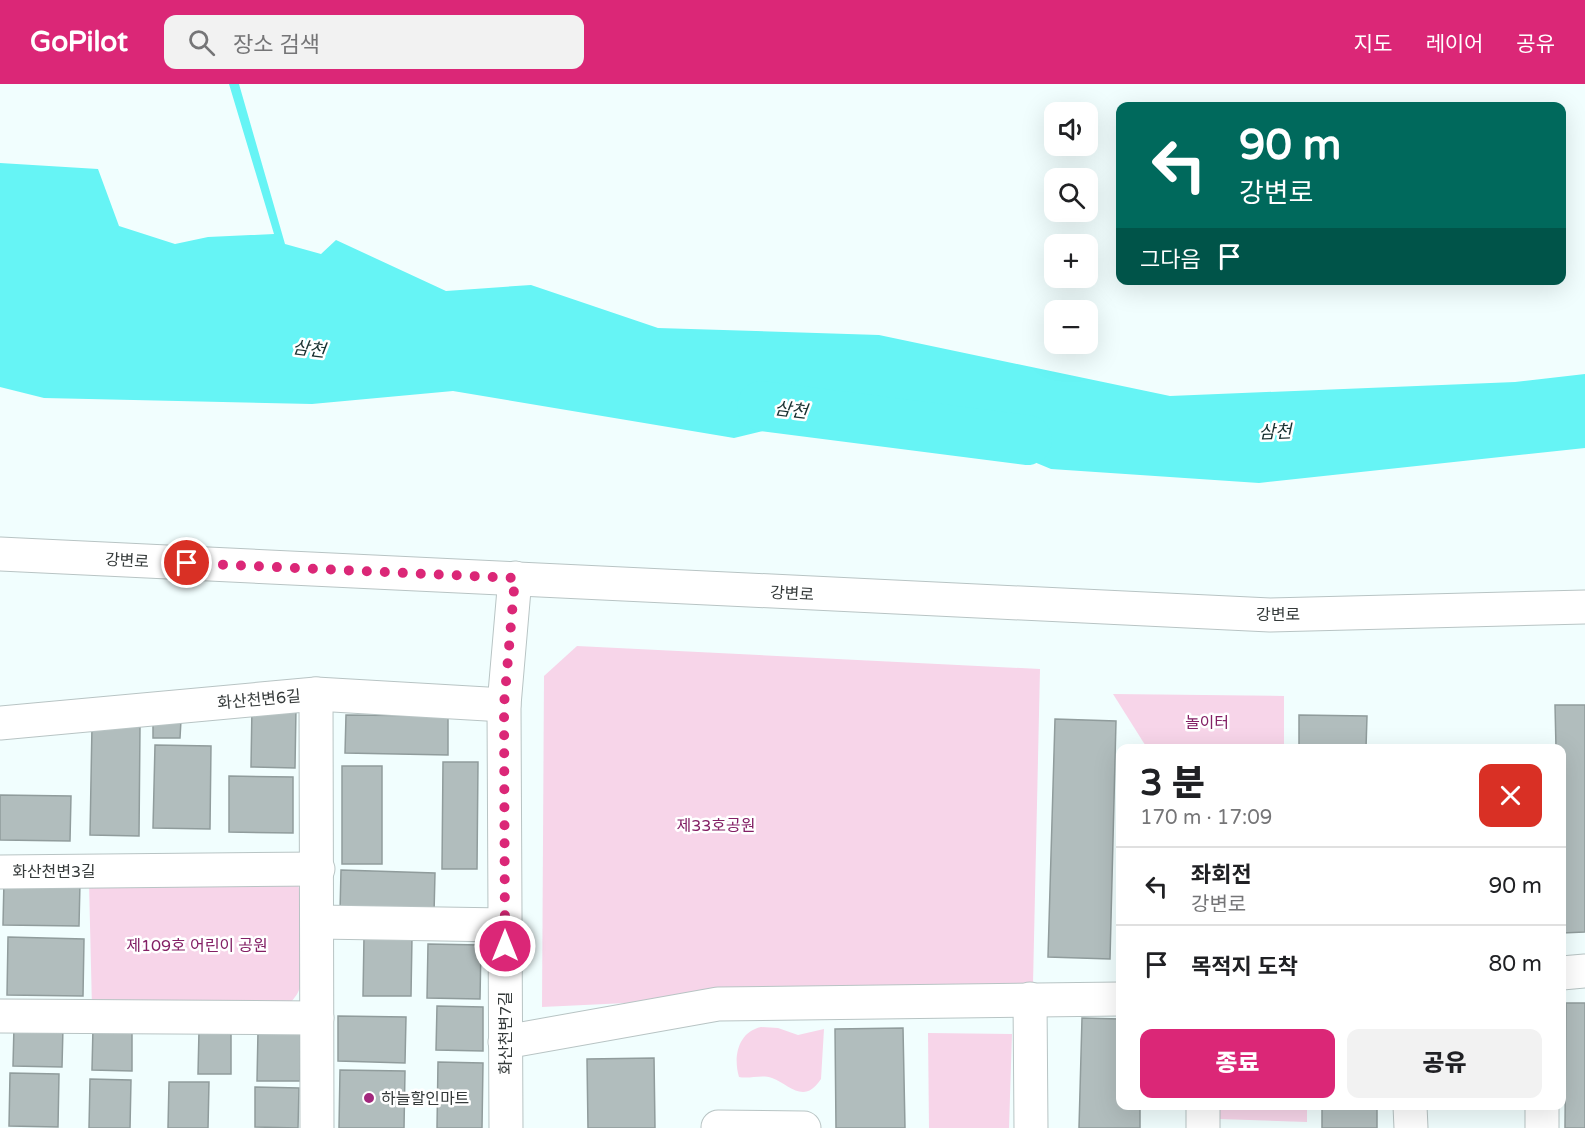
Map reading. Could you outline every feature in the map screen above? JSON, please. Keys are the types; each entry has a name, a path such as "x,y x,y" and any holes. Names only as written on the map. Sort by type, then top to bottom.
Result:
{"street":[{"name":"강변로","path":"0,554 1270,615 1585,601"},
{"name":"화산천변7길","path":"506,1128 504,705 515,578"},
{"path":"316,694 504,705"},
{"name":"화산천변6길","path":"0,723 316,694 318,870 316,1128"},
{"name":"화산천변3길","path":"0,872 318,870"},
{"path":"318,922 505,925"},
{"path":"1566,973 1585,971"},
{"path":"1030,999 1031,1128"},
{"path":"505,1042 718,1004 1116,999"},
{"path":"0,1016 317,1018"},
{"path":"1203,1110 1203,1128"},
{"path":"1410,1110 1411,1128"},
{"path":"1542,1110 1542,1128"},
{"path":"718,1127 804,1128"}],"green space":[{"name":"제33호공원","path":"577,646 1040,669 1033,984 542,1007 544,676"},
{"name":"놀이터","path":"1113,694 1284,696 1284,744 1144,744"},
{"name":"제109호 어린이 공원","path":"297,881 306,935 305,964 298,992 285,1009 92,1008 89,883"},
{"path":"761,1027 778,1028 798,1035 824,1029 821,1079 815,1087 803,1092 768,1077 739,1077 737,1054 739,1046 747,1034"},
{"path":"928,1033 1012,1034 1009,1128 929,1128"},
{"path":"1219,1110 1307,1110 1307,1122 1219,1119"}],"water":[{"path":"229,84 239,84 285,244 321,254 336,240 446,291 531,285 658,328 879,335 1170,396 1515,382 1585,374 1585,448 1259,483 1051,469 886,401 734,438 453,391 312,404 44,398 0,387 0,163 98,169 119,226 175,244 208,237 274,234"}],"building":[{"path":"1555,705 1585,705 1585,932 1566,933 1566,744 1556,744"},
{"path":"252,706 296,707 295,768 251,767"},
{"path":"346,715 448,716 448,755 345,753"},
{"path":"1299,715 1367,716 1366,744 1299,744"},
{"path":"153,719 181,720 180,738 153,738"},
{"path":"1055,719 1116,721 1110,959 1048,957"},
{"path":"92,726 140,727 139,836 90,835"},
{"path":"155,745 211,746 210,829 153,828"},
{"path":"443,762 478,762 477,869 442,869"},
{"path":"342,766 382,766 382,864 342,864"},
{"path":"229,776 293,777 293,833 229,832"},
{"path":"0,795 71,796 70,841 0,840"},
{"path":"341,870 435,873 434,914 340,912"},
{"path":"4,880 80,882 79,926 3,925"},
{"path":"364,936 412,937 411,996 363,996"},
{"path":"8,937 84,939 83,996 7,995"},
{"path":"428,944 481,945 480,999 427,998"},
{"path":"1566,1003 1585,1003 1585,1128 1565,1128"},
{"path":"437,1006 483,1007 483,1051 436,1050"},
{"path":"338,1016 406,1017 405,1063 338,1061"},
{"path":"1082,1018 1116,1019 1116,1110 1140,1110 1140,1128 1079,1128"},
{"path":"14,1026 63,1027 62,1067 13,1066"},
{"path":"93,1027 132,1027 132,1071 92,1070"},
{"path":"903,1028 905,1128 836,1128 835,1029"},
{"path":"199,1031 231,1032 231,1074 198,1074"},
{"path":"258,1031 300,1031 300,1081 257,1081"},
{"path":"654,1058 655,1128 588,1128 587,1059"},
{"path":"438,1062 483,1063 482,1128 437,1128"},
{"path":"340,1070 405,1071 404,1128 339,1128"},
{"path":"10,1073 59,1074 58,1127 9,1126"},
{"path":"90,1079 131,1080 130,1128 89,1128"},
{"path":"169,1082 209,1082 208,1128 168,1128"},
{"path":"255,1087 299,1088 298,1128 255,1127"},
{"path":"1322,1110 1377,1110 1377,1128 1322,1128"}],"waterway":[{"name":"삼천","path":"762,406 1027,440"}],"place":[{"name":"하늘할인마트","path":"369,1098"}],"route":[{"path":"187,563 515,578 504,705 505,946"}]}
